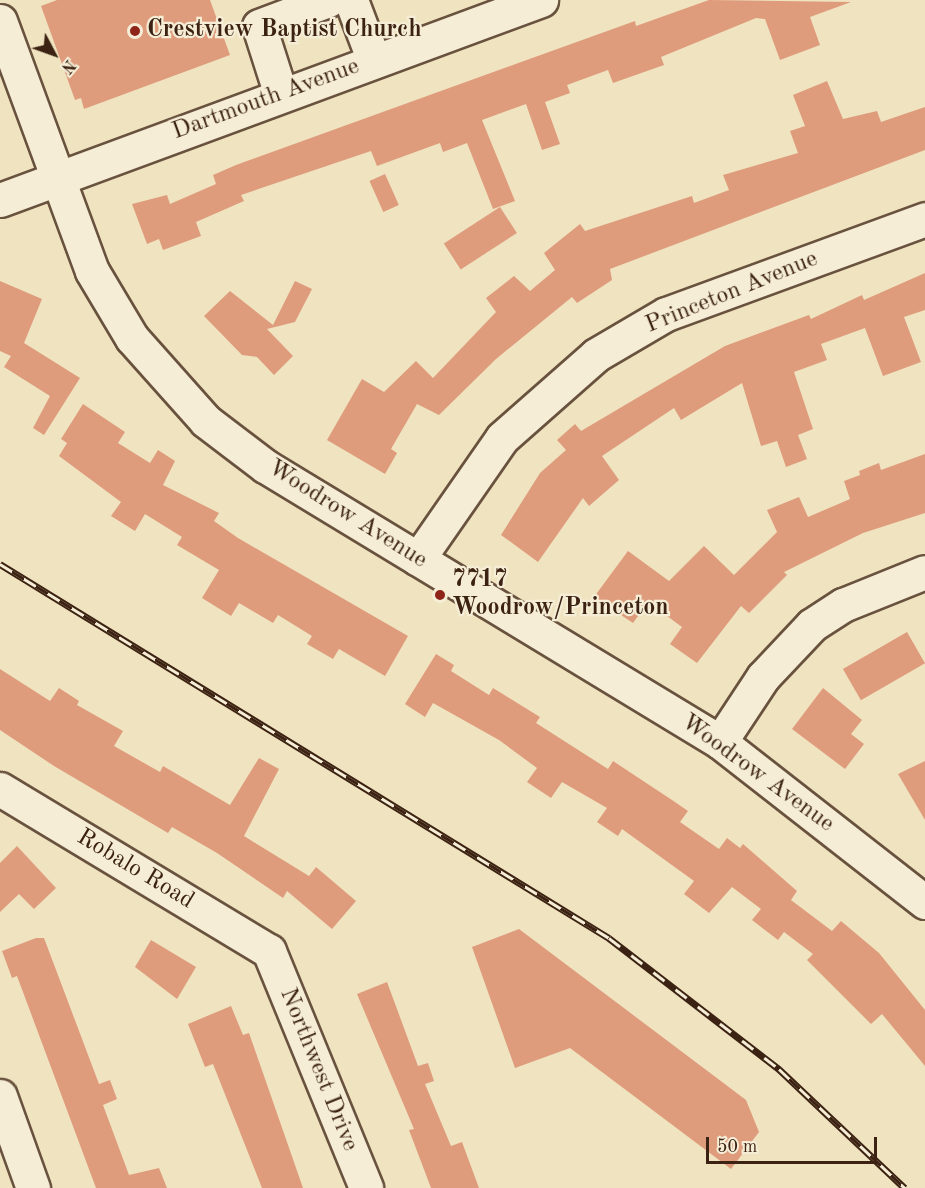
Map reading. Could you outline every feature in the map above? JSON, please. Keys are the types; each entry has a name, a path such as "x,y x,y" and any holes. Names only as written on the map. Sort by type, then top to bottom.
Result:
{"street":[{"path":"281,95 259,26 328,0"},
{"path":"351,0 374,61"},
{"name":"Dartmouth Avenue","path":"0,200 58,176 541,0"},
{"name":"Woodrow Avenue","path":"1,27 110,305 181,397 257,460 720,742 925,902"},
{"name":"Princeton Avenue","path":"418,559 502,438 596,355 666,314 925,219"},
{"path":"720,742 763,677 812,625 843,604 925,572"},
{"name":"Robalo Road","path":"0,789 269,951"},
{"name":"Northwest Drive","path":"269,951 366,1188"},
{"path":"0,1096 33,1188"}],"building":[{"name":"Crestview Baptist Church","path":"57,0 210,0 230,55 84,109 81,98 75,100 41,6"},
{"path":"709,0 851,2 810,17 820,45 780,60 765,19 756,18 661,57 664,65 613,83 608,70 567,85 570,93 545,102 560,144 542,150 526,104 482,120 515,201 493,209 467,143 443,152 440,143 377,166 371,151 241,195 244,201 196,222 201,236 163,250 159,239 147,244 132,204 167,195 170,204 216,184 213,175 236,165 635,21 636,26"},
{"path":"827,81 843,119 877,111 881,122 925,107 925,150 610,269 612,280 577,303 572,297 496,359 439,415 417,404 391,449 397,453 385,474 327,440 362,379 384,392 416,361 433,378 496,312 486,298 514,276 530,291 555,270 544,253 580,224 585,231 692,196 694,203 729,190 723,175 798,153 790,131 805,126 793,95"},
{"path":"385,174 399,205 383,212 369,181"},
{"path":"500,207 517,233 461,269 444,243"},
{"path":"925,273 925,310 904,317 921,362 883,376 865,328 821,344 827,360 794,372 813,429 798,435 807,459 786,467 777,441 761,446 742,383 681,420 674,408 602,456 619,480 589,506 583,498 538,562 501,535 540,473 566,450 557,440 575,424 581,431 725,346 809,315 811,319 862,295 864,300"},
{"path":"0,281 42,299 24,343 80,378 44,435 33,428 50,396 4,367 11,356 0,351"},
{"path":"295,281 312,289 295,322 267,329 293,356 274,375 257,357 242,355 204,316 230,291 273,325"},
{"path":"83,404 125,432 118,443 150,463 158,450 175,461 163,485 219,513 214,521 238,538 408,636 385,676 339,649 333,659 307,644 312,636 278,615 273,623 239,603 231,616 202,598 219,570 177,545 182,537 145,514 135,531 111,516 121,502 59,456 67,443 61,439"},
{"path":"925,454 925,513 863,533 784,572 787,575 749,613 741,606 697,663 670,644 682,627 648,602 633,623 594,597 628,551 669,581 704,546 734,575 777,532 767,510 799,497 808,517 850,499 844,481 860,475 859,471 879,463 881,470"},
{"path":"907,632 925,663 861,700 843,669"},
{"path":"436,654 454,665 451,671 489,695 493,688 540,717 536,723 608,769 613,761 688,811 680,822 719,849 727,838 740,848 743,844 797,891 791,900 832,931 841,921 879,953 925,1010 925,1066 882,1014 871,1024 807,960 813,954 784,932 778,940 752,920 761,909 732,887 709,913 684,894 694,881 622,829 618,836 597,822 607,808 562,782 551,798 527,782 537,768 499,740 433,703 425,717 405,704"},
{"path":"0,669 50,701 59,688 79,701 77,705 123,731 114,746 160,772 163,766 230,805 259,758 279,769 244,836 309,876 316,867 356,901 332,929 287,891 283,898 217,853 172,827 168,833 54,766 0,730"},
{"path":"823,688 862,720 851,734 864,744 845,769 792,729"},
{"path":"925,761 925,820 898,774"},
{"path":"17,846 56,888 34,909 19,894 0,912 0,863"},
{"path":"519,929 746,1100 759,1132 731,1169 570,1048 515,1068 472,947"},
{"path":"36,938 44,938 99,1084 110,1080 117,1099 103,1105 129,1175 159,1168 167,1188 96,1188 17,976 12,978 2,951"},
{"path":"151,940 196,967 177,999 135,967"},
{"path":"387,982 418,1066 428,1063 434,1081 425,1084 451,1146 462,1142 479,1188 431,1188 409,1130 414,1129 357,994"},
{"path":"231,1006 243,1035 249,1033 303,1188 262,1188 213,1064 205,1067 188,1024"}],"railway":[{"path":"0,564 609,938 779,1069 905,1188"}],"place":[{"name":"Crestview Baptist Church","path":"135,31"},
{"name":"7717 Woodrow/Princeton","path":"440,595"}]}
